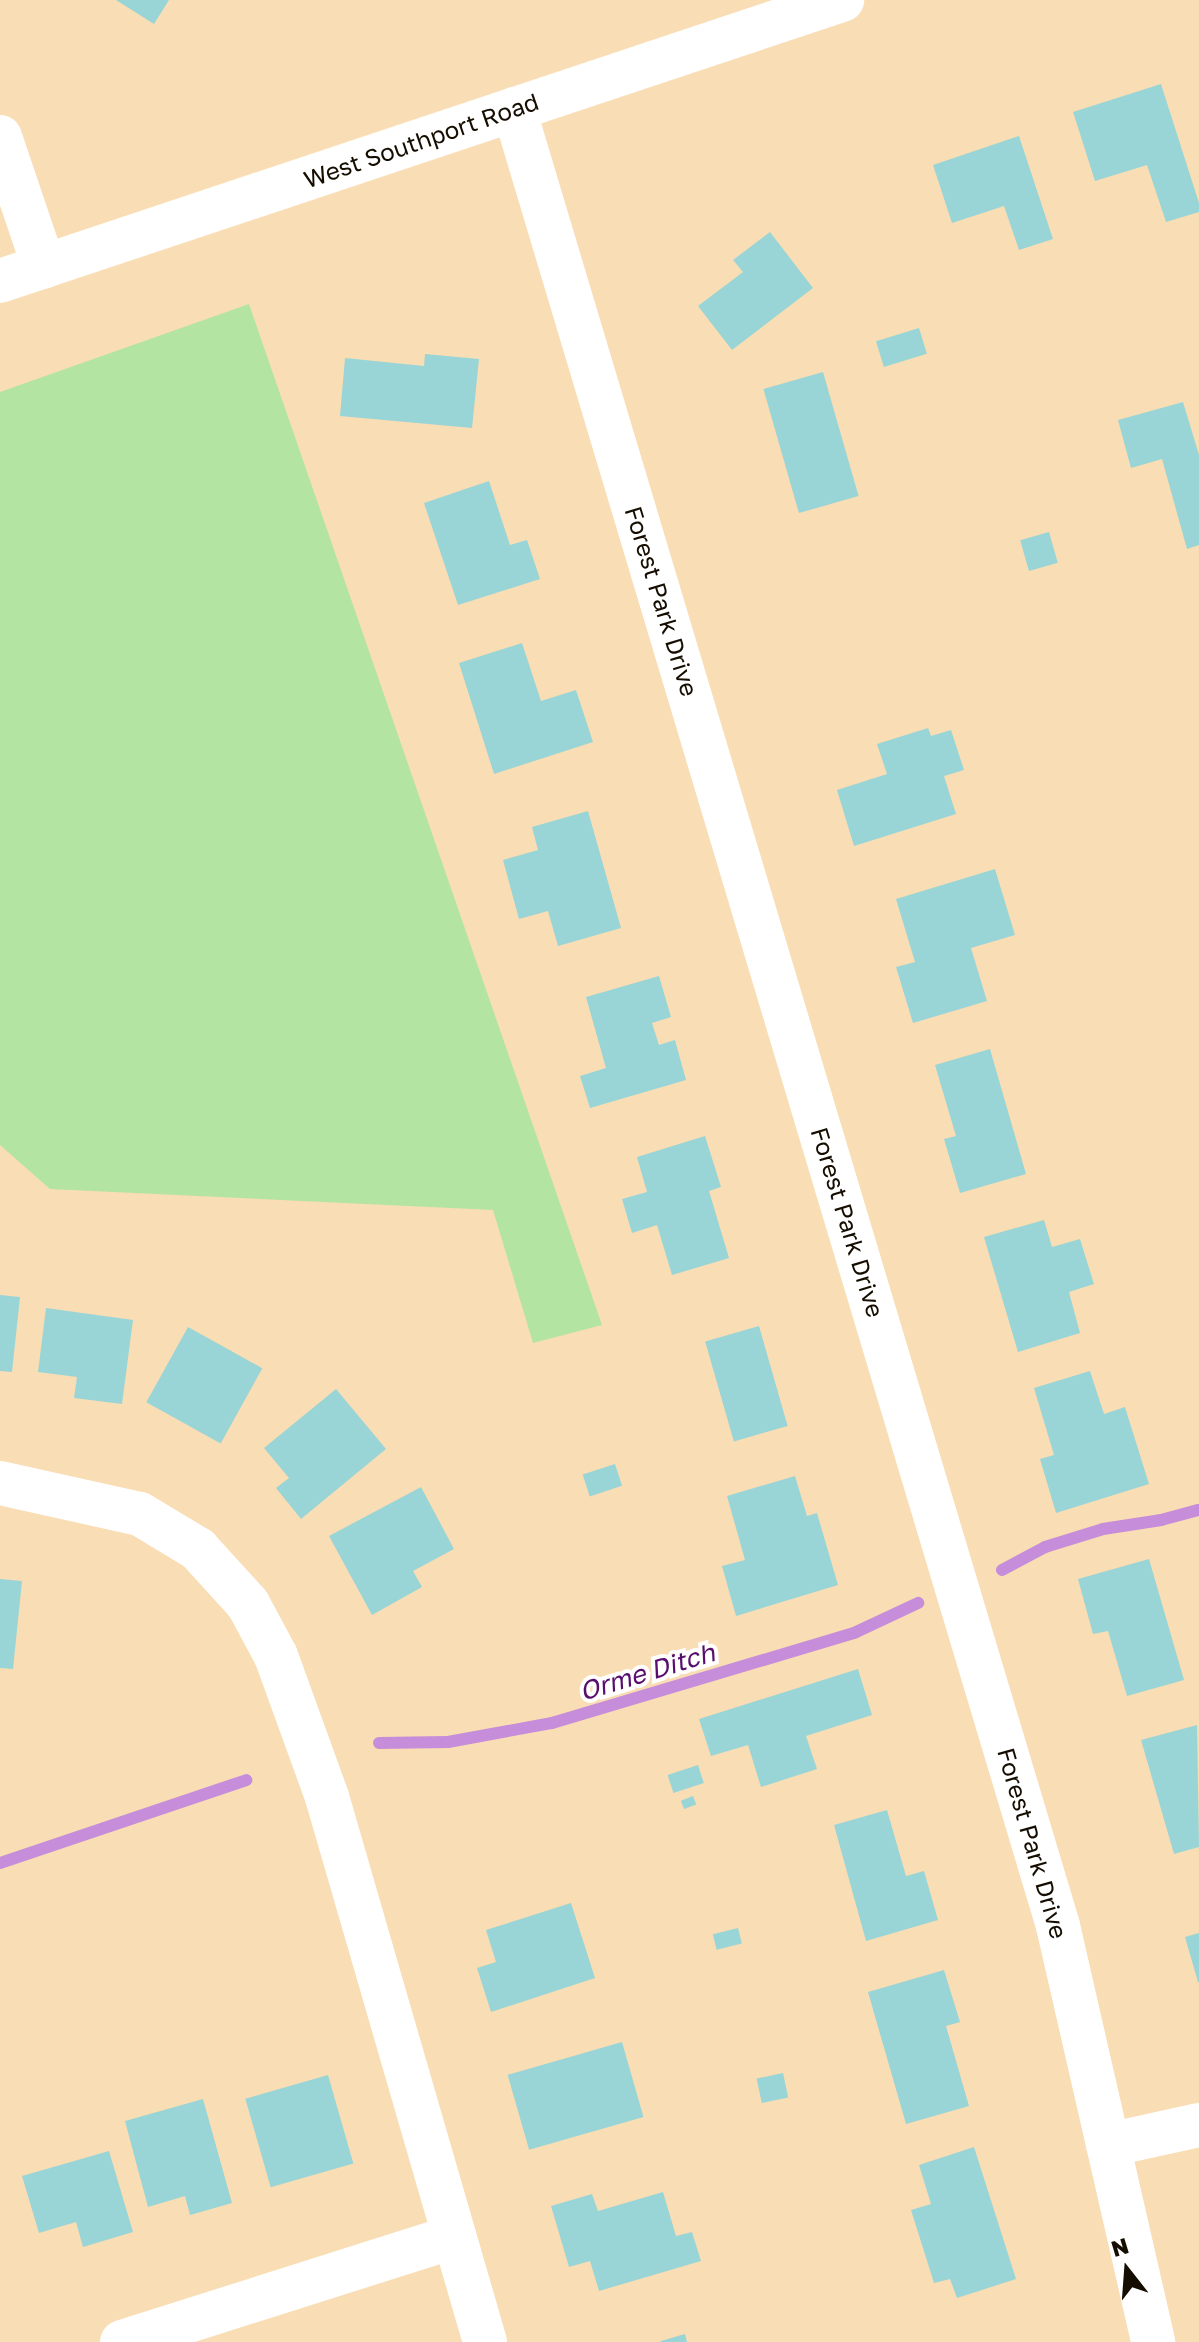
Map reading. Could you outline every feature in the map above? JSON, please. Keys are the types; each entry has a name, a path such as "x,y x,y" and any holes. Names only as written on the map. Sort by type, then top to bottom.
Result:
{"street":[{"name":"West Southport Road","path":"0,281 842,0"},
{"name":"Forest Park Drive","path":"514,109 1037,1856 1072,1982 1153,2342"},
{"path":"0,137 44,267"},
{"path":"0,1483 140,1514 198,1549 248,1604 276,1656 327,1797 485,2342"},
{"path":"1108,2145 1199,2125"},
{"path":"122,2342 454,2237"}],"green space":[{"path":"249,304 602,1325 533,1343 493,1210 50,1189 0,1145 0,392"}],"building":[{"path":"116,0 169,0 154,24"},
{"path":"1161,84 1199,203 1199,212 1166,222 1147,165 1095,181 1073,112"},
{"path":"1019,136 1053,239 1019,250 1004,206 952,223 933,165"},
{"path":"770,232 813,288 732,350 698,306 743,272 733,260"},
{"path":"919,328 927,354 884,367 876,341"},
{"path":"425,354 479,359 472,428 340,416 345,358 424,366"},
{"path":"823,372 859,496 799,513 763,389"},
{"path":"1183,402 1199,455 1199,545 1187,549 1162,459 1131,468 1118,420"},
{"path":"489,481 510,545 527,540 540,579 458,605 424,503"},
{"path":"1049,532 1058,563 1029,571 1020,540"},
{"path":"522,643 541,701 576,690 593,742 494,774 459,663"},
{"path":"928,728 931,736 951,730 964,770 944,776 956,814 854,846 837,790 887,774 877,744"},
{"path":"588,811 621,928 558,946 548,911 519,919 503,860 538,850 532,827"},
{"path":"995,869 1015,935 971,948 987,1001 913,1023 896,967 915,962 896,899"},
{"path":"659,976 671,1017 652,1023 659,1045 675,1040 686,1080 590,1108 580,1076 606,1068 586,997"},
{"path":"990,1049 1026,1174 960,1193 944,1139 956,1136 935,1065"},
{"path":"705,1136 721,1187 709,1191 729,1258 672,1275 657,1225 632,1233 622,1199 647,1192 637,1157"},
{"path":"1044,1220 1052,1247 1080,1239 1094,1284 1069,1292 1080,1333 1018,1352 984,1237"},
{"path":"0,1295 20,1297 12,1372 0,1371"},
{"path":"46,1308 133,1320 122,1404 74,1398 77,1377 38,1372"},
{"path":"759,1326 788,1426 734,1441 705,1341"},
{"path":"188,1327 262,1368 221,1443 146,1402"},
{"path":"1090,1371 1104,1414 1125,1407 1149,1484 1056,1513 1040,1459 1054,1455 1034,1388"},
{"path":"336,1389 386,1449 301,1519 276,1488 289,1478 264,1448"},
{"path":"615,1464 622,1486 590,1496 583,1475"},
{"path":"795,1476 807,1516 817,1513 838,1585 736,1616 722,1566 745,1560 727,1496"},
{"path":"421,1487 454,1549 413,1571 422,1587 372,1615 329,1536"},
{"path":"1149,1559 1184,1680 1127,1696 1108,1631 1093,1634 1078,1579"},
{"path":"0,1579 22,1581 13,1669 0,1668"},
{"path":"858,1669 872,1715 806,1736 817,1769 761,1787 748,1745 711,1756 699,1719"},
{"path":"1197,1725 1199,1847 1174,1854 1141,1740"},
{"path":"698,1765 704,1783 673,1793 668,1775"},
{"path":"693,1796 696,1804 684,1809 681,1801"},
{"path":"887,1810 906,1876 924,1871 938,1920 866,1941 834,1825"},
{"path":"571,1903 595,1978 491,2012 477,1968 496,1962 486,1930"},
{"path":"738,1928 742,1944 717,1950 713,1934"},
{"path":"1199,1933 1199,1982 1198,1982 1185,1937"},
{"path":"944,1970 960,2022 946,2026 969,2106 906,2124 868,1992"},
{"path":"622,2042 643,2117 529,2150 508,2075"},
{"path":"783,2073 788,2097 762,2103 757,2079"},
{"path":"328,2075 353,2163 271,2187 245,2099"},
{"path":"203,2099 232,2203 190,2215 185,2196 148,2207 125,2121"},
{"path":"974,2147 1016,2279 957,2298 950,2279 934,2283 911,2210 931,2204 919,2165"},
{"path":"109,2151 133,2232 83,2247 76,2222 39,2233 22,2176"},
{"path":"663,2192 676,2236 692,2232 701,2261 599,2291 590,2261 569,2267 551,2206 592,2194 598,2211"},
{"path":"685,2334 687,2342 661,2342 661,2341"}],"waterway":[{"name":"Orme Ditch","path":"1002,1570 1045,1547 1103,1529 1161,1520 1199,1510"},
{"name":"Orme Ditch","path":"379,1743 448,1742 552,1723 854,1633 918,1603"},
{"name":"Orme Ditch","path":"0,1863 246,1780"}]}
